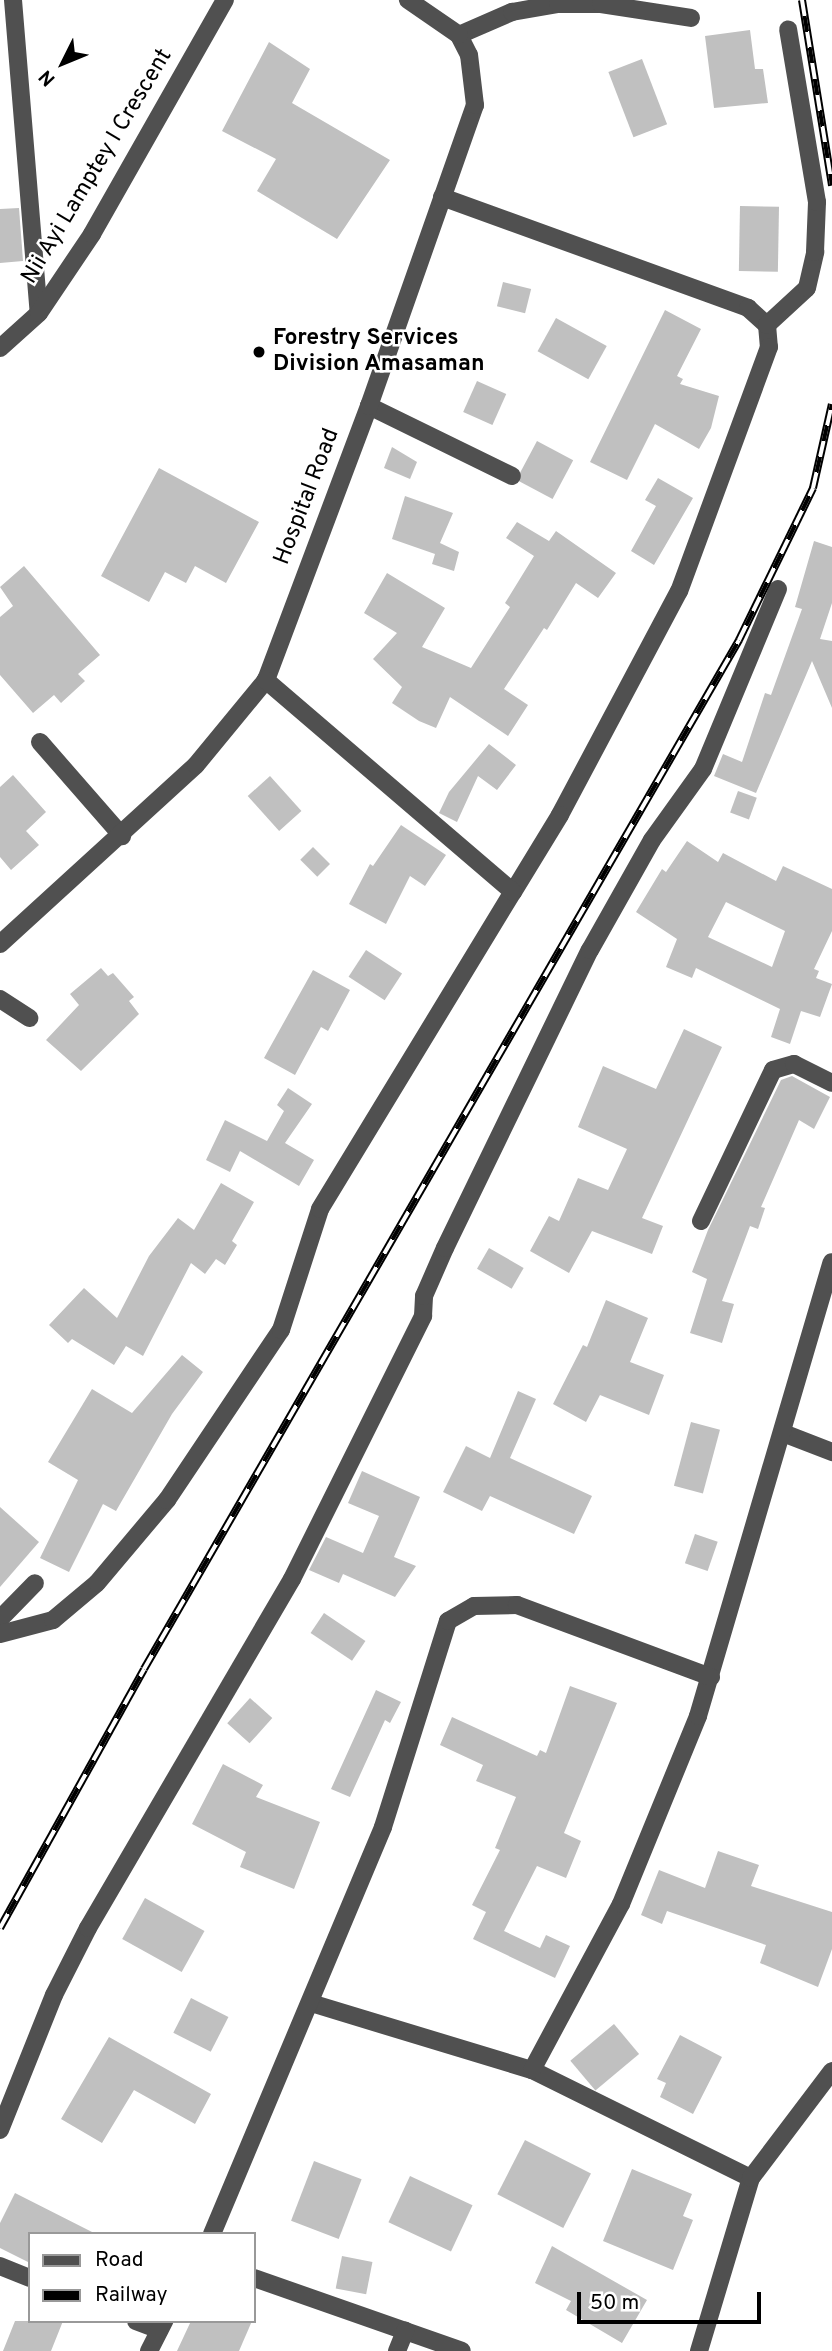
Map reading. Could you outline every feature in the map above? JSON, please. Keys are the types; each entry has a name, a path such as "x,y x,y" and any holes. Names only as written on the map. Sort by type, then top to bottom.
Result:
{"street":[{"path":"13,0 39,313"},
{"name":"Nii Ayi Lamptey I Crescent","path":"0,348 39,313 92,234 225,0"},
{"path":"408,0 459,35 512,12 558,4 601,4 691,18"},
{"path":"767,325 807,288 815,253 817,202 788,29"},
{"name":"Hospital Road","path":"0,944 122,836 196,765 266,680 369,406 475,105 469,55 459,35"},
{"path":"0,1634 53,1620 97,1583 167,1500 281,1330 320,1209 560,816 679,591 769,347 767,325 748,308 442,198"},
{"path":"369,406 512,476"},
{"path":"0,2130 54,1995 88,1928 292,1579 422,1316 424,1296 445,1248 590,950 652,840 703,769 778,589"},
{"path":"266,680 513,892"},
{"path":"40,742 122,836"},
{"path":"0,999 29,1018"},
{"path":"701,1221 773,1070 794,1064 832,1083"},
{"path":"532,2070 621,1904 711,1676 832,1262"},
{"path":"783,1433 832,1452"},
{"path":"0,1619 36,1583"},
{"path":"213,2232 383,1827 448,1622 474,1606 517,1605 711,1676"},
{"path":"311,2003 532,2070 751,2178"},
{"path":"699,2351 751,2178 832,2071"},
{"path":"0,2266 28,2277"},
{"path":"256,2279 463,2351"},
{"path":"149,2351 161,2326"},
{"path":"397,2351 405,2331"}],"building":[{"path":"750,30 755,69 763,69 768,103 714,108 705,36"},
{"path":"269,42 310,69 292,103 390,160 337,239 257,191 276,159 222,131"},
{"path":"642,59 667,124 633,137 608,72"},
{"path":"740,206 779,207 778,272 739,271"},
{"path":"19,208 23,261 0,263 0,209"},
{"path":"503,282 531,289 525,313 497,306"},
{"path":"665,310 701,329 677,376 683,379 680,384 719,396 711,428 699,449 655,424 627,480 590,462"},
{"path":"556,318 607,346 588,379 538,351"},
{"path":"477,381 506,394 492,425 463,412"},
{"path":"537,441 573,460 553,499 516,480"},
{"path":"392,447 417,462 410,479 384,468"},
{"path":"159,468 259,522 226,583 195,566 186,583 165,572 149,602 101,576"},
{"path":"658,478 693,498 654,565 631,551 656,506 645,500"},
{"path":"405,496 453,513 440,543 459,552 454,571 432,564 435,554 392,539"},
{"path":"517,522 549,541 556,531 616,573 598,598 576,583 547,630 544,628 504,689 528,705 508,736 450,697 436,728 419,721 392,703 402,687 373,659 397,633 364,613 387,573 445,608 422,647 471,668 510,607 505,603 534,556 506,538"},
{"path":"814,541 832,547 832,603 820,639 832,641 832,708 812,661 756,793 714,776 723,754 742,762 765,693 771,695 802,609 795,607"},
{"path":"24,566 100,655 78,674 85,681 61,703 54,695 33,713 0,675 0,617 13,606 0,587"},
{"path":"489,744 516,765 497,790 478,776 457,822 439,813 449,792"},
{"path":"13,775 46,812 26,831 39,845 11,870 0,857 0,787"},
{"path":"270,776 301,811 279,831 248,796"},
{"path":"738,791 757,798 749,819 730,813"},
{"path":"401,825 446,855 425,886 410,876 386,924 349,904 370,864 373,866"},
{"path":"687,841 718,862 723,853 776,881 783,866 832,889 832,931 814,969 819,971 816,978 832,984 820,1017 801,1011 790,1044 771,1037 780,1009 696,968 692,978 666,967 677,939 636,912 662,869 666,872","holes":["726,902 785,931 772,967 708,937"]},
{"path":"313,847 330,864 317,877 300,860"},
{"path":"366,950 402,973 385,1000 349,977"},
{"path":"101,968 108,976 113,973 134,997 129,1001 139,1014 81,1071 46,1040 79,1005 70,994"},
{"path":"313,970 350,990 328,1031 321,1027 295,1075 264,1058"},
{"path":"684,1029 722,1047 642,1218 663,1226 652,1254 592,1231 569,1273 530,1251 549,1216 559,1221 578,1178 608,1190 627,1149 578,1127 603,1066 656,1089"},
{"path":"792,1076 830,1097 814,1129 799,1120 761,1207 765,1208 758,1229 750,1226 722,1301 734,1304 722,1343 690,1333 707,1279 692,1272 708,1230 781,1080"},
{"path":"288,1088 312,1104 285,1143 314,1160 299,1186 240,1151 230,1172 206,1160 225,1120 267,1141 284,1111 277,1105"},
{"path":"221,1183 254,1202 232,1241 237,1245 225,1265 216,1259 205,1274 191,1263 143,1356 126,1346 114,1365 72,1339 68,1343 49,1325 84,1288 117,1318 149,1256 178,1218 194,1230"},
{"path":"489,1248 524,1268 512,1289 477,1269"},
{"path":"606,1300 648,1318 630,1362 664,1375 649,1415 600,1395 586,1422 553,1404 583,1345 587,1347"},
{"path":"182,1355 203,1372 172,1414 116,1511 103,1504 69,1572 40,1558 78,1480 48,1462 92,1389 132,1413"},
{"path":"518,1391 536,1399 510,1458 592,1496 574,1534 490,1496 482,1511 443,1492 466,1446 490,1458"},
{"path":"691,1422 720,1430 703,1494 674,1486"},
{"path":"362,1471 420,1497 394,1557 416,1566 395,1597 343,1574 339,1583 309,1570 326,1537 363,1553 379,1516 348,1503"},
{"path":"0,1507 39,1542 0,1587"},
{"path":"695,1534 718,1542 708,1571 685,1563"},
{"path":"324,1613 365,1641 352,1661 311,1633"},
{"path":"570,1686 617,1703 564,1833 581,1841 566,1878 537,1866 504,1931 540,1948 546,1935 570,1946 555,1978 473,1939 486,1912 472,1905 500,1850 495,1848 516,1797 476,1781 483,1765 440,1745 452,1717 537,1756 540,1750 546,1753"},
{"path":"376,1690 401,1702 390,1723 385,1720 350,1797 331,1789"},
{"path":"250,1698 272,1718 250,1743 227,1723"},
{"path":"223,1764 263,1785 256,1797 320,1822 294,1889 240,1867 246,1852 192,1824"},
{"path":"718,1851 759,1865 751,1886 832,1912 832,1949 818,1987 760,1963 766,1945 667,1911 662,1924 641,1915 659,1870 705,1888"},
{"path":"145,1898 204,1931 182,1972 122,1939"},
{"path":"191,1998 228,2017 211,2052 173,2033"},
{"path":"614,2024 639,2054 595,2091 570,2061"},
{"path":"680,2035 722,2057 693,2114 660,2097 666,2083 657,2079"},
{"path":"109,2037 211,2094 195,2124 134,2090 102,2143 61,2119"},
{"path":"525,2140 591,2174 563,2228 497,2194"},
{"path":"314,2161 362,2179 339,2239 291,2221"},
{"path":"632,2169 692,2194 683,2216 693,2220 673,2270 603,2241"},
{"path":"410,2176 473,2205 451,2251 388,2222"},
{"path":"15,2193 92,2232 28,2232 28,2262 0,2248 0,2223"},
{"path":"552,2246 647,2300 622,2343 566,2310 571,2301 535,2283"},
{"path":"342,2256 372,2262 366,2294 336,2288"},
{"path":"15,2321 62,2323 51,2351 3,2351"},
{"path":"190,2323 251,2323 239,2351 177,2351"}],"railway":[{"path":"802,0 832,186"},
{"path":"0,1928 144,1669 739,640 813,488 832,404"}],"place":[{"name":"Forestry Services Division Amasaman","path":"259,352"}]}
